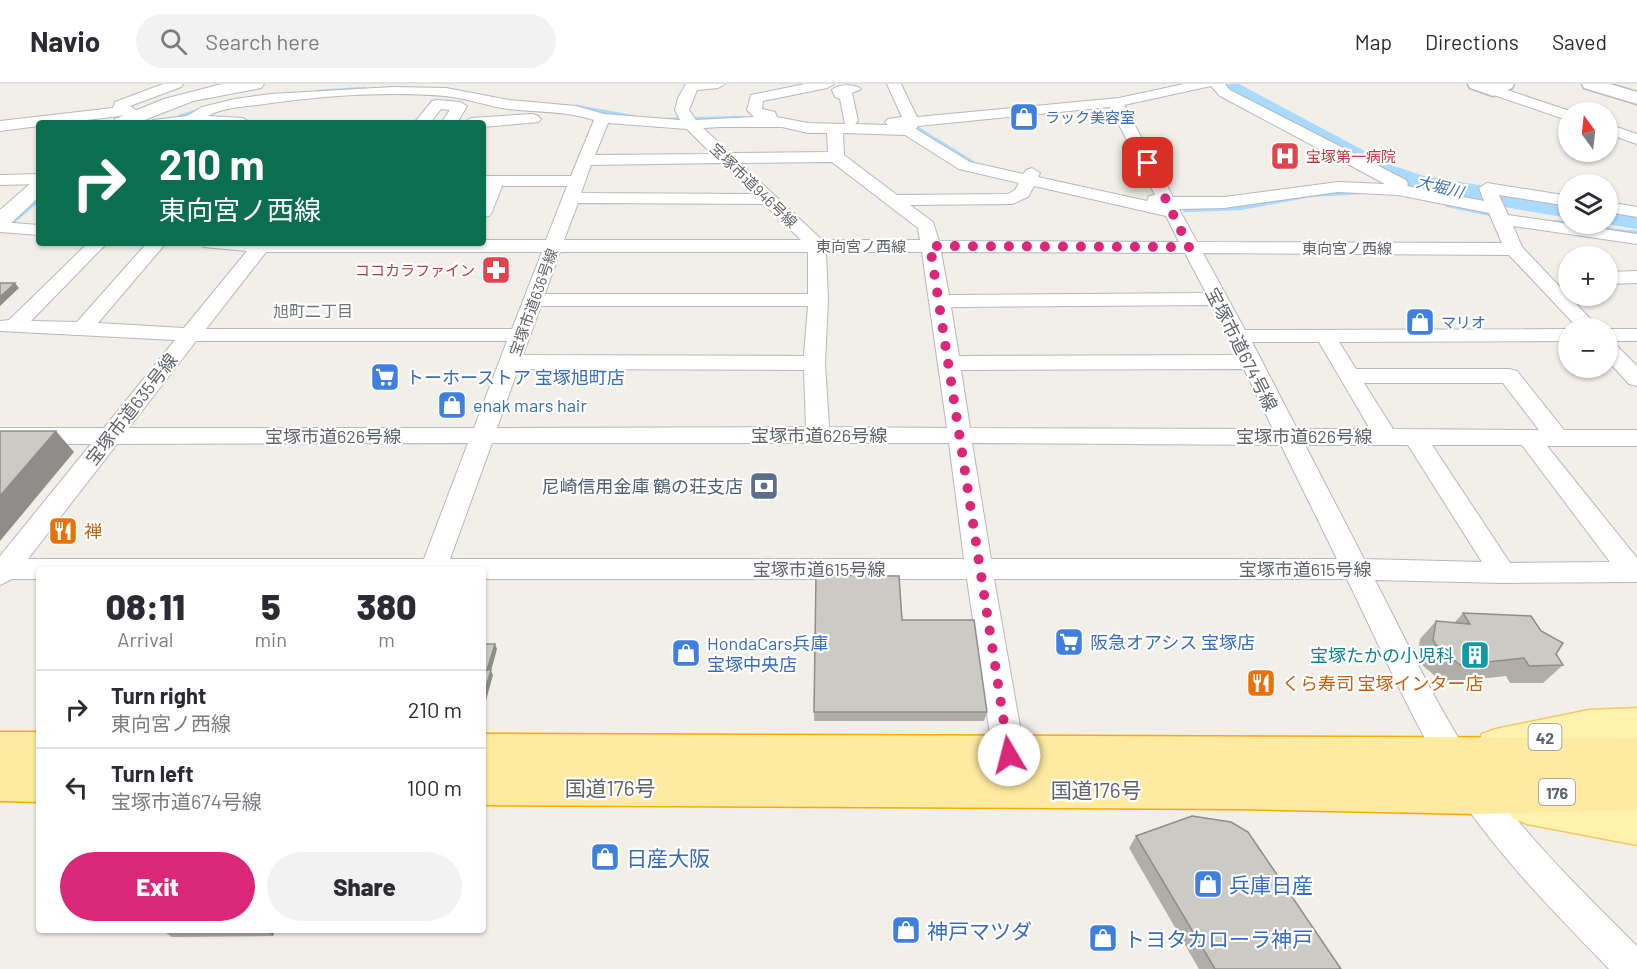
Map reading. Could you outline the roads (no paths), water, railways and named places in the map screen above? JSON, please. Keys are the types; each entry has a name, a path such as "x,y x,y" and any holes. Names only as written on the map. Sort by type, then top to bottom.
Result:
{"highway":[{"path":"0,750 36,750"},
{"name":"国道176号","path":"486,752 1637,757"},
{"path":"0,782 36,783"},
{"name":"国道176号","path":"486,786 1240,789 1477,794 1637,790"}],"main road":[{"path":"1591,84 1637,98"},
{"name":"42","path":"1453,755 1589,728 1637,726"},
{"path":"1477,794 1637,824"}],"street":[{"path":"124,117 120,105 176,84"},
{"path":"152,118 198,95 255,84"},
{"path":"688,121 682,110 685,98 693,85 718,84"},
{"path":"827,84 756,98 754,110 770,119 808,128 843,125 910,126 1205,84"},
{"path":"894,84 910,126 982,162 1030,177 1171,207 1233,202 1339,187 1401,190 1494,202 1558,201"},
{"path":"1217,84 1225,93 1381,176 1423,194"},
{"path":"1491,86 1558,112"},
{"path":"836,156 847,96 840,94 839,90 854,89"},
{"path":"83,120 124,117 191,120 194,116 219,108 259,99 381,91 449,92 501,104 574,110 597,116"},
{"name":"宝塚市道674号線","path":"1113,98 1171,207 1189,247 1238,336 1426,708 1453,755 1477,794 1515,843 1634,969"},
{"path":"424,120 436,104 460,106 452,120"},
{"path":"486,122 597,116 721,122 770,119"},
{"name":"宝塚市道636号線","path":"435,567 575,189 597,116"},
{"name":"宝塚市道946号線","path":"688,121 817,246"},
{"path":"486,132 491,122"},
{"path":"0,126 36,123"},
{"path":"1618,132 1637,139"},
{"path":"585,159 836,156 927,226 1009,755"},
{"path":"892,200 1012,200 1019,197 1030,177"},
{"path":"0,180 36,179"},
{"path":"486,199 490,181 575,189 767,199"},
{"path":"1,221 36,189"},
{"path":"1494,202 1637,238"},
{"path":"1494,202 1514,249 1579,318"},
{"path":"1618,209 1637,212"},
{"path":"1,221 36,229"},
{"name":"東向宮ノ西線","path":"486,245 1514,249"},
{"path":"7,326 95,246"},
{"path":"83,328 154,246"},
{"name":"宝塚市道635号線","path":"2,571 260,246"},
{"path":"817,246 818,300 814,363 818,435"},
{"path":"1618,278 1637,277"},
{"path":"1541,278 1558,278"},
{"path":"940,301 1218,299"},
{"path":"533,300 818,300"},
{"path":"7,326 189,335 519,335"},
{"path":"1238,336 1326,338 1558,335"},
{"path":"1618,335 1637,335"},
{"path":"1326,338 1386,437"},
{"path":"1618,359 1637,379"},
{"path":"511,362 814,363"},
{"path":"950,363 1250,362"},
{"path":"1350,376 1509,376 1558,438"},
{"name":"宝塚市道626号線","path":"0,436 818,435 1637,438"},
{"path":"1415,437 1503,573"},
{"path":"1528,437 1635,572"},
{"name":"宝塚市道615号線","path":"486,569 979,568 1357,569 1503,573 1635,572"},
{"name":"宝塚市道615号線","path":"2,571 36,571"}],"waterway":[{"name":"大堀川","path":"1227,84 1230,89 1381,171 1419,184 1558,207"},
{"path":"319,92 364,89"},
{"path":"576,107 632,117"},
{"path":"180,117 201,110"},
{"path":"667,120 742,118"},
{"path":"907,125 916,128 979,167"},
{"path":"1185,210 1240,208 1310,195 1360,192"},
{"path":"11,223 36,202"},
{"path":"1448,205 1491,214"},
{"name":"大堀川","path":"1618,217 1637,220"},
{"path":"1555,222 1637,234 1629,233"}],"place":[{"name":"ラック美容室","path":"1024,117"},
{"name":"宝塚第一病院","path":"1285,156"},
{"name":"ココカラファイン","path":"496,270"},
{"name":"マリオ","path":"1420,322"},
{"name":"トーホーストア 宝塚旭町店","path":"385,377"},
{"name":"enak mars hair","path":"452,405"},
{"name":"尼崎信用金庫 鶴の荘支店","path":"764,486"},
{"name":"禅","path":"63,531"},
{"name":"阪急オアシス 宝塚店","path":"1069,642"},
{"name":"HondaCars兵庫 宝塚中央店","path":"686,653"},
{"name":"宝塚たかの小児科","path":"1475,655"},
{"name":"くら寿司 宝塚インター店","path":"1261,683"},
{"name":"日産大阪","path":"605,857"},
{"name":"兵庫日産","path":"1208,884"},
{"name":"神戸マツダ","path":"906,930"},
{"name":"トヨタカローラ神戸","path":"1103,938"}],"district":[{"name":"旭町二丁目","path":"313,310"}]}
